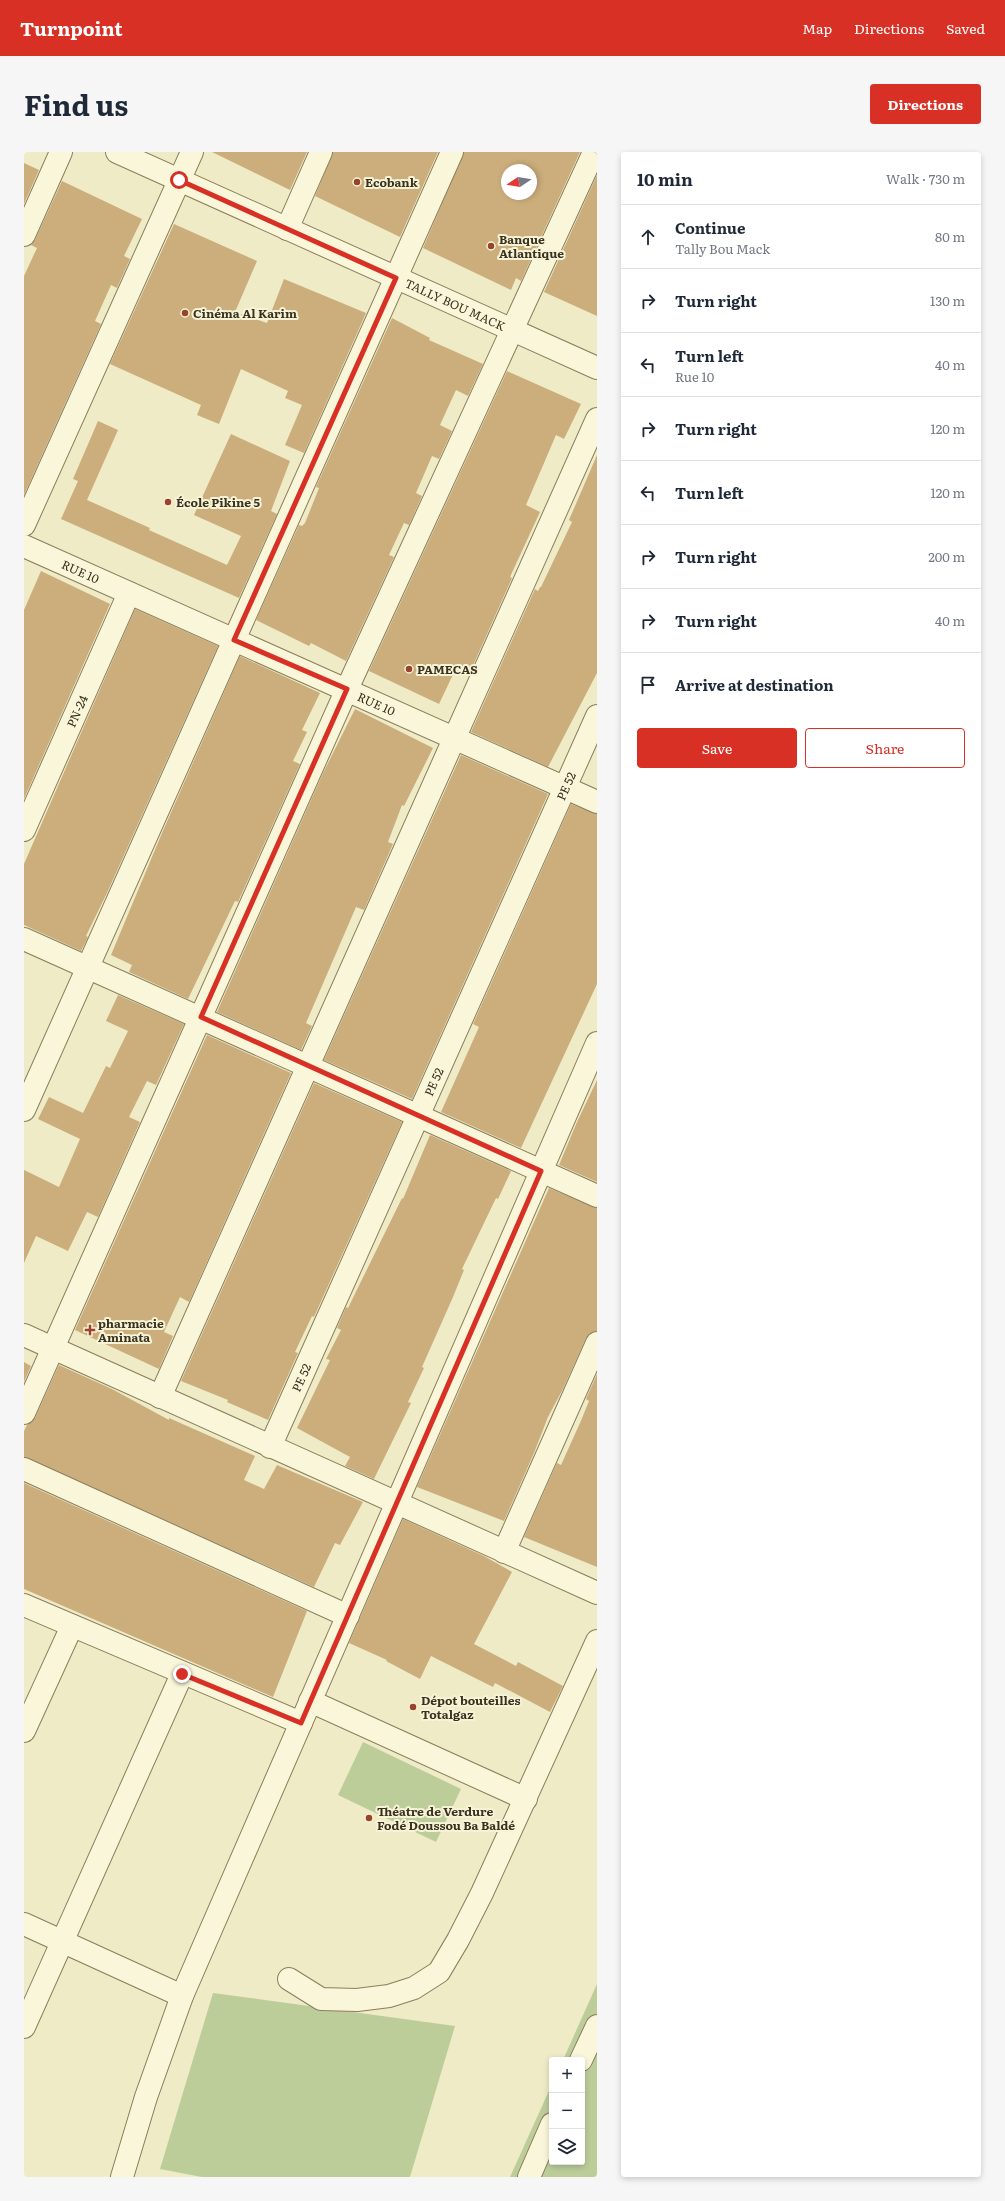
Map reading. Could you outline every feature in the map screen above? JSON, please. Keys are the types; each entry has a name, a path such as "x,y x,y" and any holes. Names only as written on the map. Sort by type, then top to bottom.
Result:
{"street":[{"path":"24,235 61,152"},
{"name":"TALLY BOU MACK","path":"117,152 597,368"},
{"path":"24,525 192,152"},
{"path":"287,229 321,152"},
{"path":"24,1110 452,152"},
{"path":"24,1413 347,689 594,152"},
{"path":"160,1398 597,419"},
{"name":"RUE 10","path":"24,546 597,802"},
{"name":"PN-24","path":"24,830 129,593"},
{"name":"PE 52","path":"270,1447 597,716"},
{"path":"24,939 201,1017 597,1196"},
{"path":"122,2177 146,2097 182,1996 597,1043"},
{"path":"24,1335 160,1398 597,1593"},
{"path":"504,1552 597,1343"},
{"path":"24,1469 348,1616"},
{"path":"24,1605 182,1674 301,1723"},
{"path":"24,1731 72,1626"},
{"path":"289,1979 321,1999 357,2000 388,1996 414,1988 439,1972 461,1934 526,1799 597,1641"},
{"path":"24,2027 64,1941 182,1674"},
{"path":"310,1701 526,1799"},
{"path":"24,1924 182,1996"},
{"path":"582,2057 597,2026"},
{"path":"529,2177 550,2129"}],"green space":[{"path":"363,1742 461,1789 436,1842 338,1795"},
{"path":"597,1984 597,2177 510,2177 549,2091 549,2165 585,2165 585,2057 564,2057"},
{"path":"213,1993 455,2026 410,2177 202,2177 160,2169"}],"building":[{"path":"212,152 307,152 290,190"},
{"path":"333,152 438,152 400,237 315,196"},
{"path":"464,152 580,152 521,281 516,278 511,290 423,248"},
{"path":"24,163 39,170 24,204"},
{"path":"597,175 597,316 544,292"},
{"path":"62,181 142,219 124,256 130,259 117,288 111,285 95,321 101,324 24,495 24,276 37,248 31,245 35,240"},
{"path":"174,224 257,261 235,312 267,323 284,279 366,313 304,453 285,445 302,405 285,398 288,391 241,369 219,424 197,415 201,405 110,364"},
{"path":"392,318 430,338 429,340 483,364 468,396 456,390 440,425 452,431 439,459 432,456 416,493 422,496 409,525 404,523 389,555 394,557 346,661 311,643 309,646 256,620 299,525 302,526 305,523 319,488 316,487"},
{"path":"507,371 581,404 564,439 556,435 526,505 540,512 510,577 512,578 471,670 458,664 439,704 369,671"},
{"path":"98,421 118,430 87,500 227,565 241,536 194,515 231,434 290,461 271,511 277,514 239,598 61,519 78,481 73,479"},
{"path":"597,455 597,673 548,767 471,732 535,589 538,591 541,587 572,522 569,520"},
{"path":"41,571 110,604 24,799 24,610"},
{"path":"135,609 218,646 107,893 86,936 88,937 81,951 24,925 24,864"},
{"path":"240,656 320,693 302,730 307,732 293,761 300,764 238,902 235,901 188,999 129,972 132,965 111,955 162,833"},
{"path":"355,709 433,748 404,806 402,805 388,842 393,844 364,910 356,907 306,1023 312,1026 301,1050 217,1012 323,773"},
{"path":"461,755 548,794 412,1099 324,1060"},
{"path":"571,804 597,814 597,984 521,1148 441,1112 479,1027 473,1024"},
{"path":"118,995 184,1024 156,1085 147,1081 129,1117 140,1122 98,1217 87,1212 68,1251 36,1236 24,1263 24,1170 59,1187 80,1139 38,1119 49,1097 83,1113 106,1066 110,1068 128,1031 106,1021"},
{"path":"207,1035 291,1073 189,1302 180,1297 164,1332 173,1336 159,1369 75,1330"},
{"path":"597,1080 597,1182 559,1165"},
{"path":"314,1083 402,1122 314,1317 312,1316 295,1352 298,1353 268,1420 227,1402 228,1400 181,1381"},
{"path":"430,1135 511,1171 498,1199 496,1198 462,1269 464,1270 422,1367 424,1368 408,1402 411,1403 374,1479 345,1466 350,1457 297,1428 330,1360 326,1359 341,1330 337,1328 346,1307 348,1308 402,1198 403,1199"},
{"path":"549,1188 597,1208 597,1331 590,1333 586,1338 563,1389 548,1417 504,1521 417,1487"},
{"path":"24,1362 31,1366 24,1382"},
{"path":"59,1365 112,1389 169,1420 169,1418 255,1456 244,1480 264,1489 277,1465 363,1502 340,1545 335,1543 314,1587 24,1457 24,1431 27,1425 35,1418"},
{"path":"597,1374 597,1567 524,1537 557,1463 561,1465 580,1423 589,1401 586,1399"},
{"path":"24,1483 307,1611 273,1697 24,1589"},
{"path":"403,1519 484,1556 512,1572 474,1644 516,1666 518,1662 563,1686 550,1712 495,1683 493,1687 431,1656 420,1679 386,1661 387,1660 349,1643"}],"place":[{"name":"Ecobank","path":"357,182"},
{"name":"Banque Atlantique","path":"491,246"},
{"name":"Cinéma Al Karim","path":"185,313"},
{"name":"École Pikine 5","path":"168,502"},
{"name":"PAMECAS","path":"409,669"},
{"name":"pharmacie Aminata","path":"90,1330"},
{"name":"Dépot bouteilles Totalgaz","path":"413,1707"},
{"name":"Théatre de Verdure Fodé Doussou Ba Baldé","path":"369,1818"}],"route":[{"path":"179,180 396,278 234,640 347,689 201,1017 541,1171 301,1723 182,1674"}]}
